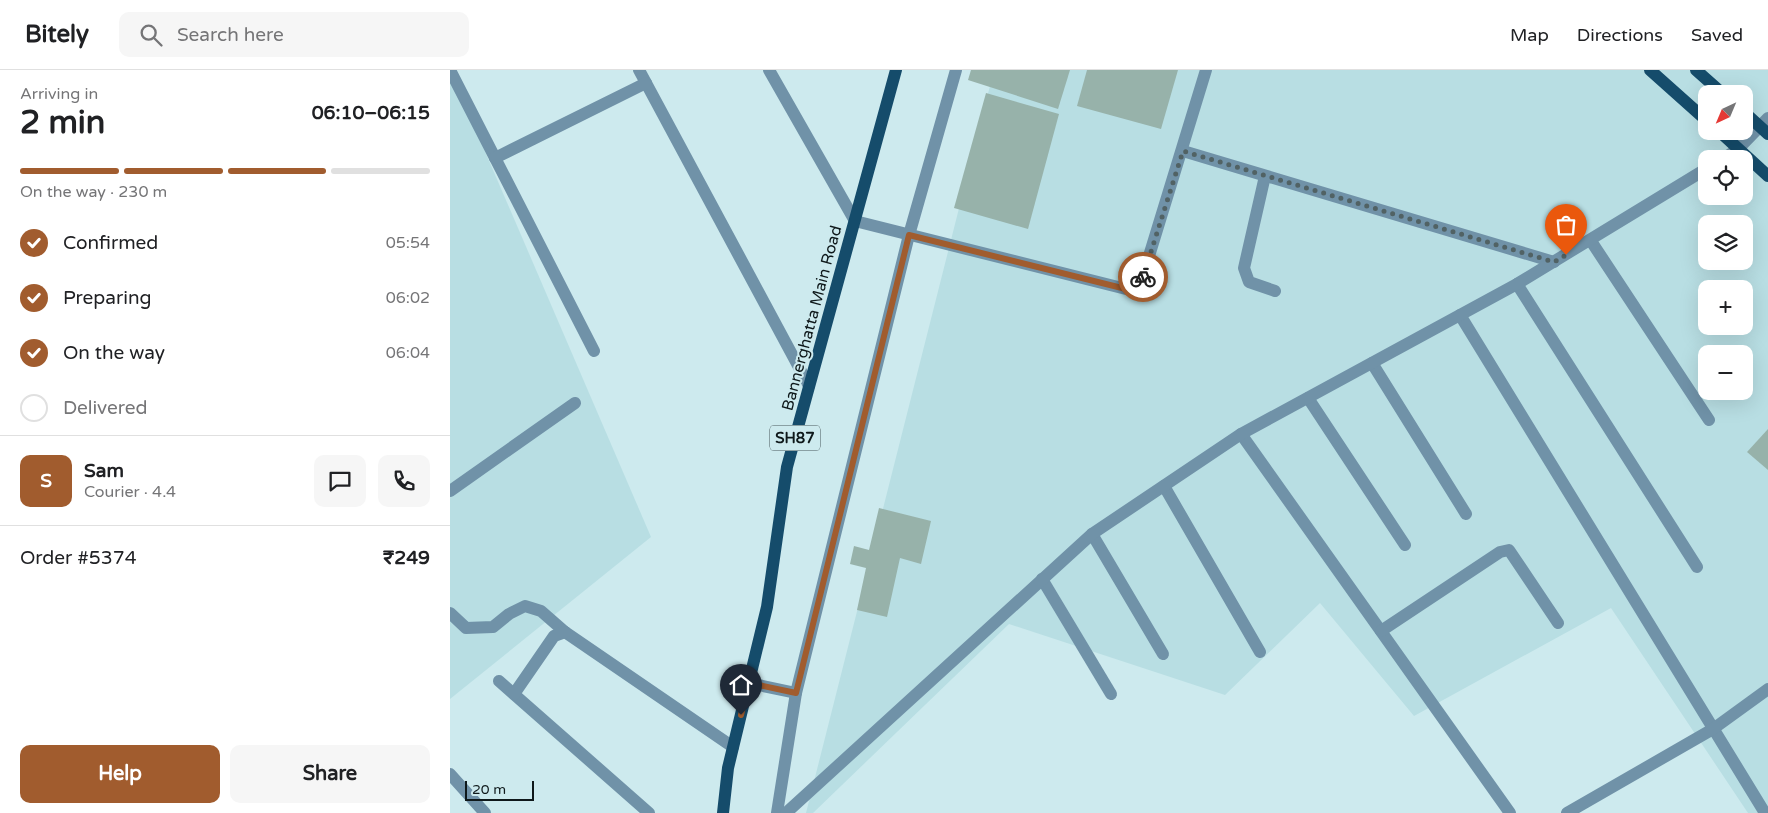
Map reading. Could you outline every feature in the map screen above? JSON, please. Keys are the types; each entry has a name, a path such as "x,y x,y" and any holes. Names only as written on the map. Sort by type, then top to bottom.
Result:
{"main road":[{"name":"Bannerghatta Main Road","path":"723,813 728,768 767,607 787,467 896,70"},
{"path":"1650,70 1698,113"},
{"path":"1696,70 1713,85"},
{"path":"1753,118 1765,126"},
{"path":"1728,140 1768,176"}],"street":[{"path":"450,70 594,351"},
{"path":"639,70 809,386"},
{"path":"769,70 854,221 1138,292 1183,151 1206,70"},
{"path":"777,813 796,693 909,235 956,70"},
{"path":"495,158 646,83"},
{"path":"1738,149 1765,126"},
{"path":"1183,151 1554,262"},
{"path":"786,813 1092,534 1240,434 1517,284 1591,241 1698,174"},
{"path":"1265,176 1244,268 1249,282 1275,291"},
{"path":"1591,241 1709,420"},
{"path":"1517,284 1697,567"},
{"path":"1460,315 1765,813"},
{"path":"1372,363 1466,514"},
{"path":"1308,398 1405,545"},
{"path":"450,491 575,403"},
{"path":"1240,434 1510,813"},
{"path":"1164,486 1260,652"},
{"path":"1092,534 1163,654"},
{"path":"1381,631 1500,552 1509,550 1558,623"},
{"path":"1042,580 1111,694"},
{"path":"450,613 466,628 493,627 509,614 525,606 541,611 565,632 733,748"},
{"path":"514,694 554,636 565,632"},
{"path":"499,681 649,813"},
{"path":"749,683 796,693"},
{"path":"1567,813 1713,730 1768,689"},
{"path":"450,774 485,813"}],"shaded area":[{"path":"450,70 651,537 450,699"},
{"path":"994,70 1768,70 1768,813 1748,813 1611,608 1414,716 1320,603 1225,695 1009,624 813,813 806,813"}],"building":[{"path":"971,70 1070,70 1058,109 968,80"},
{"path":"1087,70 1178,70 1161,129 1077,106"},
{"path":"986,93 1059,114 1028,229 954,208"},
{"path":"1768,429 1768,470 1747,452"},
{"path":"879,508 931,521 921,564 900,558 887,617 857,610 866,568 850,564 854,546 869,550"}],"way so far":[{"path":"1143,277 1183,151 1554,262 1566,255"}],"route":[{"path":"741,715 749,683 796,693 909,235 1138,292 1143,277"}]}
